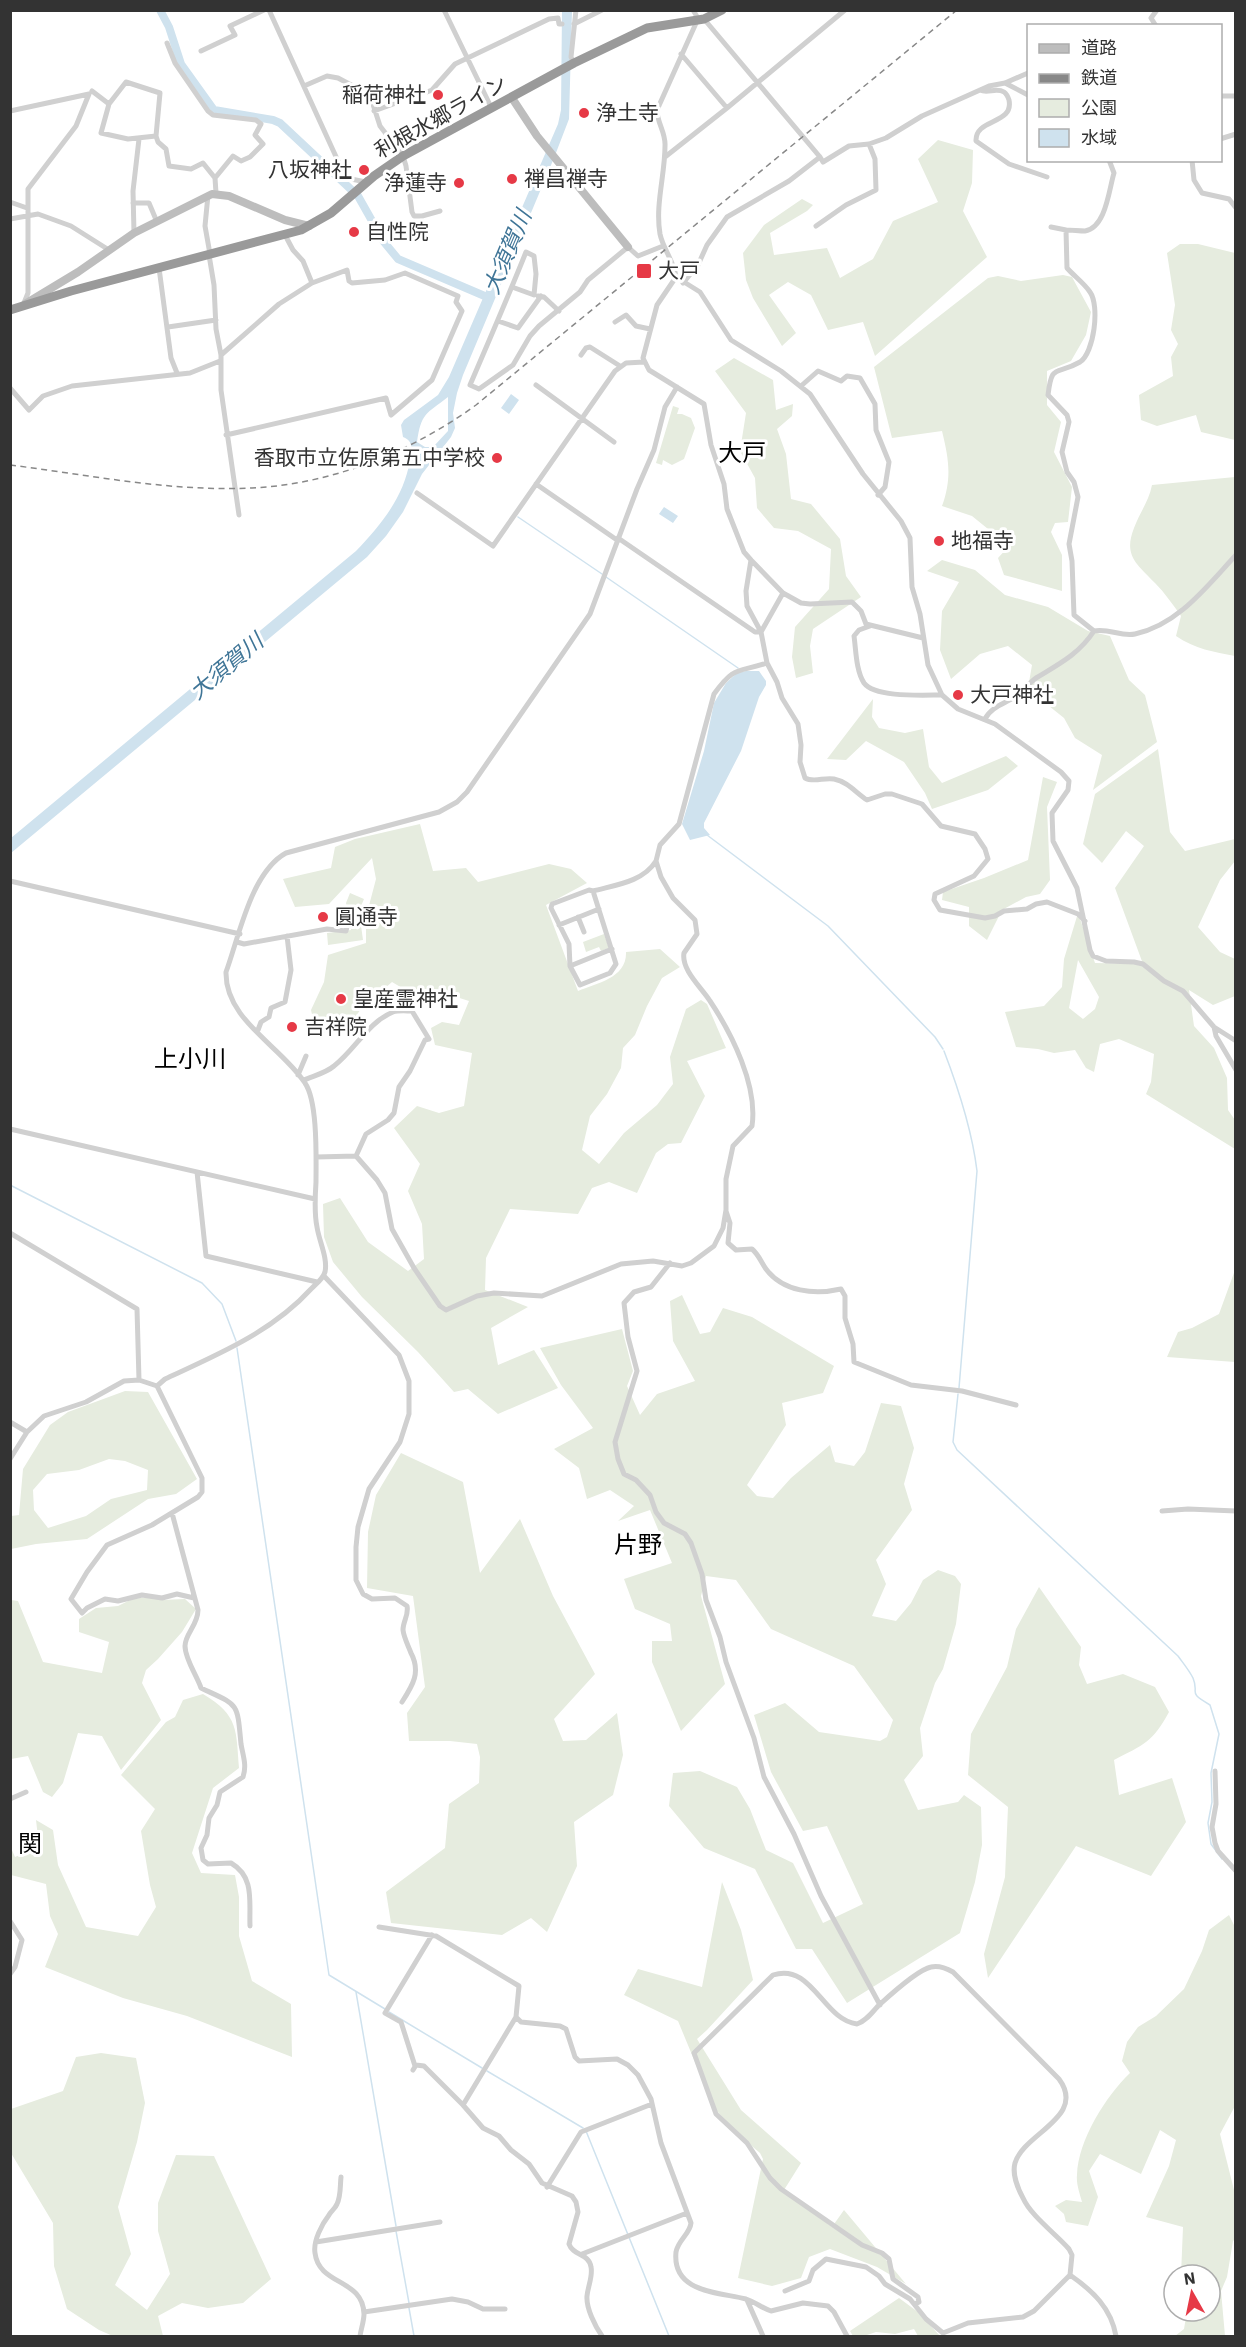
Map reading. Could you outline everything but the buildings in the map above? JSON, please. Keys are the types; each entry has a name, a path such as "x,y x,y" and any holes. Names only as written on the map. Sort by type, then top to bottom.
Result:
{"highway":[{"name":"利根水郷ライン","path":"10,310 285,235 309,226 331,213 364,184 403,156 558,71 647,28 700,19 722,10"}],"street":[{"path":"201,51 235,35 230,26 264,10"},
{"path":"268,10 343,172 351,179 364,184"},
{"path":"444,10 492,109"},
{"path":"572,64 576,10"},
{"path":"574,24 602,10"},
{"path":"693,10 758,82 824,162 849,146 868,144 886,138 922,116 989,86 1027,75"},
{"path":"665,157 845,10"},
{"path":"1154,24 1150,18 1156,10"},
{"path":"374,111 396,103 410,88 427,92 432,90 444,79 453,65 549,19 558,18 559,24 562,24"},
{"path":"700,19 681,54 657,110 665,137 659,214 663,246 674,266 676,277 700,292 731,340 801,386 816,402 878,495 901,521 910,538 912,587 920,614 928,665 942,695 958,710 995,724 1061,772 1069,781 1068,790 1052,813 1053,841 1077,888 1093,956 1106,961 1143,964 1164,981 1183,992 1214,1027 1236,1041"},
{"path":"167,43 176,63 213,116 256,120 261,124 255,135 263,144 250,157 241,161 233,156 215,178 206,226 214,285 221,390 238,515"},
{"path":"681,54 727,108"},
{"path":"304,86 327,75 338,78 370,95 380,126 403,156 414,216 440,211"},
{"path":"156,136 128,139 101,133 109,104 126,82 160,93 156,136 158,142 166,149 169,166 191,169 203,163 215,178"},
{"path":"1005,83 1027,94"},
{"path":"980,90 986,93 997,90 1003,92 1008,98 1009,110 1007,114 983,126 976,134 976,141 1009,164 1047,177"},
{"path":"92,92 109,104"},
{"path":"10,111 89,94 76,126 30,185 27,208 28,293 24,305"},
{"path":"512,98 546,146 628,248 638,256 663,246"},
{"path":"134,233 133,202 139,139"},
{"path":"816,226 846,205 876,190 875,159 868,144"},
{"path":"683,283 698,265 707,245 727,217 789,181 820,157"},
{"path":"1051,227 1087,231 1095,226 1100,220 1114,173 1109,162"},
{"path":"1192,162 1194,180 1202,193 1228,198 1236,208"},
{"path":"24,305 134,233 212,194 229,196 285,220 309,226"},
{"path":"10,202 27,208"},
{"path":"133,202 149,203 157,222"},
{"path":"10,219 38,214 71,226 109,250"},
{"path":"1066,230 1067,268 1091,293 1095,308 1094,330 1089,351 1082,361 1053,372 1050,377 1048,395 1067,415 1069,423 1062,452 1067,472 1074,482 1078,497 1069,544 1074,615 1094,631"},
{"path":"285,235 303,261 312,283"},
{"path":"534,296 536,274 534,256 526,252 470,385 479,389 513,365 530,336 580,292 588,280 628,248"},
{"path":"159,268 171,358 177,373"},
{"path":"10,388 28,410 43,396 72,386 190,373 220,358 279,304 312,283 347,270 349,281 352,283 385,280 405,273 458,296 456,302 462,313 432,380 391,415 386,398 226,435"},
{"path":"676,277 660,299 644,352 644,362 650,370 704,404 711,445 724,484 727,509 744,552 783,593 803,603 852,602 861,611 863,622 870,626 923,638"},
{"path":"512,287 534,296 541,296 559,310"},
{"path":"498,321 518,328 541,296"},
{"path":"615,322 626,315 636,326 650,329"},
{"path":"168,327 216,320"},
{"path":"581,355 590,346 620,366"},
{"path":"417,493 493,546 620,366 626,363 644,362"},
{"path":"801,386 818,371 841,381 847,376 860,378 875,404 876,430 889,462 885,487 878,495"},
{"path":"536,385 614,442"},
{"path":"157,1386 165,1379 235,1347 289,1311 324,1276 326,1264 317,1228 316,1156 309,1090 304,1080 235,1007 227,983 226,972 252,896 270,866 282,855 297,849 439,812 462,797 590,614 654,450 665,407 677,387"},
{"path":"536,484 755,632 761,632"},
{"path":"985,720 992,709 1016,697 1037,678 1059,666 1085,643 1094,631 1102,629 1130,635 1167,622 1214,580 1236,555"},
{"path":"751,560 746,591 747,606 761,632 767,663 782,698 798,724 801,745 800,762 805,778 812,781 832,778 843,782 867,800 892,794 922,804 941,826 973,832 988,859 974,876 935,894 934,900 940,910 985,918 1004,911 1027,909 1047,902 1078,914 1086,922"},
{"path":"761,632 783,593"},
{"path":"870,626 860,630 854,636 864,683 876,690 891,693 942,695"},
{"path":"593,891 616,964 610,973 580,985 570,966 569,944 551,908 552,904 589,890 593,891 634,879 646,873 656,861 660,845 679,824 703,741 712,698 724,681 737,671 767,663"},
{"path":"316,1156 356,1156 377,1180 385,1193 392,1229 414,1268 440,1306 446,1310 477,1296 494,1293 542,1296 621,1264 653,1260 682,1266 691,1263 714,1246 723,1228 726,1210 726,1179 733,1146 752,1126 751,1091 725,1026 686,966 684,953 697,934 695,920 673,898 663,881 656,861"},
{"path":"10,881 240,934"},
{"path":"559,925 598,909"},
{"path":"237,942 244,944 327,929 346,931 350,914"},
{"path":"578,917 584,932"},
{"path":"258,1030 261,1022 269,1017 270,1008 285,1002 291,970 287,936"},
{"path":"570,966 612,949"},
{"path":"304,1080 332,1068 354,1049 364,1034 387,1016 395,1011 412,1011 429,1039 425,1040 410,1071 399,1087 394,1113 388,1120 366,1134 356,1156"},
{"path":"1214,1027 1216,1036 1236,1070"},
{"path":"298,1075 306,1056"},
{"path":"10,1129 315,1199"},
{"path":"197,1172 206,1256 317,1282"},
{"path":"726,1210 730,1223 728,1243 736,1250 752,1249 776,1279 787,1286 814,1292 841,1289 845,1296 845,1318 853,1344 854,1362 911,1385 962,1390 1016,1405"},
{"path":"10,1233 137,1309 139,1380"},
{"path":"670,1263 651,1287 634,1292 624,1303 628,1337 638,1371 615,1442 618,1459 624,1474 636,1480 650,1495 661,1520 685,1534 691,1542 702,1574 706,1600 754,1738 764,1777 794,1834 820,1896 880,2005"},
{"path":"324,1276 399,1355 409,1381 409,1414 400,1442 369,1489 358,1527 356,1547 356,1580 363,1594 372,1599 396,1598 407,1606 404,1630 416,1664 416,1672 414,1684 402,1702"},
{"path":"10,1459 27,1432 44,1416 92,1400 121,1382 139,1380 157,1386 204,1483 200,1495 172,1513 104,1548 74,1590 72,1601 82,1612 105,1599 118,1601 142,1595 162,1598 177,1594 194,1598"},
{"path":"10,1422 27,1432"},
{"path":"1162,1511 1188,1509 1236,1511"},
{"path":"172,1513 198,1610 198,1618 185,1645 186,1653 201,1688 224,1697 238,1712 245,1765 241,1779 220,1792 217,1805 207,1822 207,1835 201,1848 202,1856 208,1864 231,1863 245,1874 248,1883 250,1926"},
{"path":"1215,1771 1216,1808 1212,1827 1215,1843 1218,1851 1236,1871"},
{"path":"10,1799 26,1792"},
{"path":"10,1921 22,1940 15,1967 10,1974"},
{"path":"379,1927 432,1935 519,1986 516,2017 463,2105"},
{"path":"432,1935 387,2010 401,2022 414,2068 424,2066 483,2128 499,2136 511,2150 529,2164 547,2187 569,2194 576,2202 578,2212 569,2244 572,2250 582,2254 591,2266 587,2299 596,2328 602,2337"},
{"path":"785,2291 809,2281 820,2261 830,2258 866,2267 879,2276 885,2284 915,2304 926,2319 943,2333 968,2323 1023,2317 1034,2311 1070,2275 1072,2255 1069,2249 1026,2204 1014,2173 1020,2154 1064,2108 1066,2095 1061,2082 987,2005 949,1970 936,1966 925,1969 864,2021 854,2024 835,2012 798,1976 784,1972 778,1973 768,1978 694,2053 716,2114 747,2143 770,2178 781,2189 862,2245 882,2253 889,2259 893,2278 918,2297 919,2302 915,2304"},
{"path":"516,2017 520,2022 560,2026 566,2029 575,2057 579,2061 611,2059 626,2063 638,2075 652,2104 661,2143 691,2226 680,2241 676,2254 682,2276 698,2288 747,2300 771,2311 803,2303 828,2306 838,2318 847,2337"},
{"path":"547,2187 578,2134 652,2104"},
{"path":"341,2177 338,2204 327,2217 316,2242 316,2258 322,2270 333,2280 355,2291 364,2312 360,2337"},
{"path":"582,2254 687,2213"},
{"path":"316,2242 441,2222"},
{"path":"1070,2275 1099,2298 1107,2311 1116,2336"},
{"path":"364,2312 452,2299 468,2301 483,2309 505,2309"},
{"path":"747,2300 763,2337"}],"green space":[{"path":"938,140 973,150 972,183 963,211 987,257 875,356 863,322 828,330 811,295 788,282 769,295 796,333 782,346 753,298 746,280 743,253 764,225 802,199 813,205 770,233 774,255 827,248 840,278 873,259 893,221 938,202 918,159"},
{"path":"1180,244 1198,244 1235,253 1235,440 1201,432 1196,415 1157,426 1141,420 1139,395 1173,376 1171,357 1178,344 1171,330 1175,305 1167,253"},
{"path":"1063,275 1072,277 1091,312 1086,335 1071,361 1047,371 1047,405 1061,422 1054,452 1072,487 1068,522 1055,523 1051,532 1062,555 1062,591 1004,575 998,558 1009,546 972,516 942,506 947,487 948,469 942,431 892,438 874,367 988,278 998,276 1021,281"},
{"path":"734,358 773,380 776,410 793,404 792,416 777,429 786,454 791,499 811,504 840,539 846,576 861,597 813,629 810,646 813,673 796,678 792,657 795,627 829,589 831,549 798,531 774,528 757,508 755,478 740,451 746,413 715,371"},
{"path":"673,406 679,408 677,414 691,418 695,428 684,459 672,465 663,460 662,465 656,463"},
{"path":"1235,477 1235,656 1197,647 1176,636 1181,616 1138,565 1130,546 1134,528 1152,485"},
{"path":"942,560 975,570 1005,595 1048,607 1088,631 1110,636 1129,680 1145,695 1157,742 1093,790 1102,755 1075,738 1064,718 1044,702 1027,694 1032,665 1008,646 980,654 951,679 940,650 942,611 959,582 927,571"},
{"path":"873,699 872,717 879,728 905,733 923,729 929,767 942,783 1006,756 1018,766 988,790 932,809 925,793 904,762 866,741 846,760 827,759"},
{"path":"1158,749 1170,832 1185,851 1235,839 1235,861 1220,880 1198,927 1220,952 1235,959 1235,996 1213,1005 1189,990 1194,1026 1214,1048 1227,1078 1228,1110 1235,1120 1235,1149 1146,1094 1151,1082 1154,1054 1119,1039 1100,1044 1094,1072 1086,1068 1075,1050 1054,1053 1016,1047 1005,1012 1044,1006 1062,987 1064,959 1078,913 1095,963 1143,964 1115,888 1144,846 1126,831 1102,863 1083,844 1095,794","holes":["1078,960 1099,997 1095,1009 1083,1019 1069,1008"]},
{"path":"1043,777 1057,782 1047,807 1050,880 1040,894 1026,897 1002,910 987,940 969,926 969,907 942,900 943,892 1028,860"},
{"path":"420,824 433,871 466,868 478,882 549,864 571,869 587,883 546,905 578,991 616,974 622,968 626,952 660,949 680,967 662,978 635,1035 623,1048 621,1068 607,1094 590,1116 582,1150 599,1164 624,1133 657,1105 673,1084 670,1057 686,1009 701,1000 707,1004 726,1048 687,1061 705,1096 681,1143 668,1144 656,1153 637,1193 609,1182 592,1188 578,1214 510,1209 486,1258 485,1290 528,1307 491,1328 498,1365 534,1350 558,1388 498,1414 468,1389 454,1392 418,1352 362,1297 333,1262 324,1237 323,1204 340,1198 368,1242 408,1271 424,1259 422,1224 408,1191 420,1164 394,1128 417,1106 439,1113 464,1106 472,1053 435,1045 431,1028 442,1022 459,1025 469,1001 447,994 419,998 392,982 361,1009 344,1032 325,1033 314,1023 311,1010 324,982 328,955 366,943 366,917 376,879 372,858 329,904 295,907 283,879 331,868 335,847 355,839"},
{"path":"350,893 364,899 359,911 363,940 328,945 327,933 351,930 346,903"},
{"path":"604,934 609,948 601,951 599,947 586,952 583,942"},
{"path":"1235,1270 1235,1362 1167,1357 1178,1332 1192,1328 1219,1314"},
{"path":"682,1295 700,1334 710,1332 723,1308 752,1317 834,1366 823,1393 782,1403 786,1425 747,1485 757,1496 773,1498 791,1478 830,1445 835,1462 854,1466 865,1452 881,1403 901,1406 914,1448 904,1484 912,1510 876,1560 886,1584 872,1616 896,1621 911,1603 923,1580 938,1570 955,1576 961,1584 956,1624 943,1669 935,1683 920,1728 923,1756 904,1780 918,1810 958,1802 964,1795 981,1807 982,1845 975,1882 960,1933 847,2003 812,1949 796,1949 755,1869 704,1848 669,1806 673,1773 700,1771 737,1787 750,1809 766,1850 793,1863 823,1923 863,1904 827,1826 803,1831 771,1772 754,1715 785,1703 819,1732 880,1741 887,1737 893,1720 854,1666 771,1629 736,1580 706,1576 701,1596 725,1684 681,1731 652,1662 652,1641 672,1641 670,1624 635,1609 624,1579 672,1563 650,1510 618,1521 634,1506 610,1490 587,1499 579,1468 554,1449 593,1428 561,1385 540,1348 622,1329 633,1371 627,1386 640,1415 657,1394 695,1381 673,1341 670,1301"},
{"path":"125,1391 148,1392 197,1479 176,1494 148,1499 87,1539 11,1549 11,1516 19,1515 23,1469 50,1425 68,1412","holes":["109,1459 125,1461 148,1470 147,1490 111,1499 86,1516 48,1528 34,1510 33,1490 47,1474 79,1470"]},
{"path":"401,1453 463,1482 480,1573 520,1519 553,1596 595,1674 554,1719 563,1741 586,1740 617,1713 623,1755 613,1795 574,1822 577,1866 547,1932 531,1918 502,1935 391,1923 386,1892 445,1848 449,1804 479,1783 480,1757 477,1744 450,1741 409,1741 407,1713 425,1687 413,1596 367,1588 368,1532 376,1495"},
{"path":"1039,1587 1081,1647 1079,1665 1087,1684 1123,1674 1155,1687 1169,1712 1158,1730 1146,1742 1114,1760 1119,1795 1172,1778 1186,1822 1151,1876 1076,1846 988,1978 984,1954 1005,1877 1008,1807 968,1775 971,1734 1007,1667 1016,1629"},
{"path":"148,1597 162,1600 185,1599 196,1609 182,1632 146,1670 142,1683 161,1720 121,1770 102,1736 78,1733 63,1783 52,1797 43,1792 28,1756 11,1759 11,1600 18,1601 43,1662 102,1673 109,1642 79,1632 79,1619 96,1608 118,1606 132,1599"},
{"path":"203,1694 223,1709 233,1725 239,1768 213,1788 192,1853 201,1873 235,1875 239,1897 239,1936 252,1981 291,2004 292,2057 187,2016 123,1998 45,1967 58,1934 50,1916 46,1884 11,1875 11,1848 15,1857 39,1846 36,1820 53,1830 58,1865 86,1927 138,1936 156,1907 141,1831 155,1809 121,1775 166,1722 175,1717 183,1700"},
{"path":"722,1882 741,1930 753,1980 697,2039 741,2110 801,2163 784,2190 832,2227 844,2210 906,2284 877,2267 830,2249 809,2257 801,2278 772,2286 738,2278 763,2159 760,2153 740,2136 714,2108 678,2021 624,1995 638,1969 702,1987"},
{"path":"1229,1915 1236,1929 1235,2106 1220,2134 1234,2190 1236,2238 1233,2241 1227,2277 1222,2289 1222,2263 1182,2263 1183,2227 1146,2217 1169,2166 1176,2140 1160,2130 1141,2174 1100,2154 1089,2171 1098,2197 1088,2226 1066,2222 1064,2214 1055,2206 1066,2200 1082,2202 1077,2178 1082,2148 1103,2106 1130,2073 1122,2061 1127,2042 1138,2027 1156,2016 1184,1989 1209,1930"},
{"path":"101,2053 136,2058 145,2103 137,2142 118,2207 131,2254 115,2285 147,2310 170,2274 158,2231 158,2203 176,2155 214,2156 271,2279 243,2303 208,2308 182,2303 158,2316 163,2336 113,2336 99,2330 67,2309 54,2266 53,2223 11,2153 11,2109 63,2091 76,2057"},
{"path":"899,2298 918,2312 940,2336 918,2336 914,2329 895,2334 876,2332 864,2336 853,2336 850,2331"},
{"path":"1222,2302 1225,2336 1175,2336 1184,2329 1185,2323 1222,2323"}],"water":[{"name":"大須賀川","path":"562,11 572,11 569,119 463,375 453,413 455,428 451,437 422,474 403,512 386,536 367,557 11,853 11,838 356,551 382,521 403,486 411,457 411,444 403,437 401,425 404,420 438,395 449,377 558,124 561,110","holes":["448,397 448,431 433,447 425,447 417,442 423,419"]},
{"path":"511,394 519,400 509,414 501,408"},
{"path":"664,507 678,516 673,523 659,514"},
{"path":"759,671 766,685 759,697 741,751 704,823 704,828 710,835 690,840 682,824 704,751 714,703 726,683 737,673"}],"waterway":[{"name":"大須賀川","path":"160,10 169,27 181,64 214,110 280,123 358,196 384,242 398,259 487,297"},
{"path":"518,517 602,574"},
{"path":"606,577 738,668"},
{"path":"707,835 828,926 935,1037 943,1049"},
{"path":"944,1051 964,1110 977,1171 959,1388"},
{"path":"10,1185 202,1283 222,1304 236,1341"},
{"path":"237,1348 329,1975 385,2009"},
{"path":"958,1394 953,1442 957,1450 1178,1656 1193,1678 1196,1695 1210,1705 1219,1734 1211,1773 1212,1802 1208,1823 1211,1844 1222,1859"},
{"path":"356,1992 396,2226"},
{"path":"389,2012 482,2068"},
{"path":"487,2071 583,2128"},
{"path":"586,2131 669,2336"},
{"path":"396,2231 409,2303"},
{"path":"409,2308 414,2336"}],"railway":[{"path":"10,465 191,488 252,488 312,480 370,463 398,451 451,422 476,405 957,10"}],"place":[{"name":"稲荷神社","path":"438,95"},
{"name":"浄土寺","path":"584,113"},
{"name":"八坂神社","path":"364,170"},
{"name":"禅昌禅寺","path":"512,179"},
{"name":"浄蓮寺","path":"459,183"},
{"name":"自性院","path":"354,232"},
{"name":"大戸","path":"644,271"},
{"name":"香取市立佐原第五中学校","path":"497,458"},
{"name":"地福寺","path":"939,541"},
{"name":"大戸神社","path":"958,695"},
{"name":"圓通寺","path":"323,917"},
{"name":"皇産霊神社","path":"341,999"},
{"name":"吉祥院","path":"292,1027"}],"district":[{"name":"大戸","path":"742,453"},
{"name":"上小川","path":"190,1059"},
{"name":"片野","path":"638,1545"},
{"name":"関","path":"30,1844"}]}
